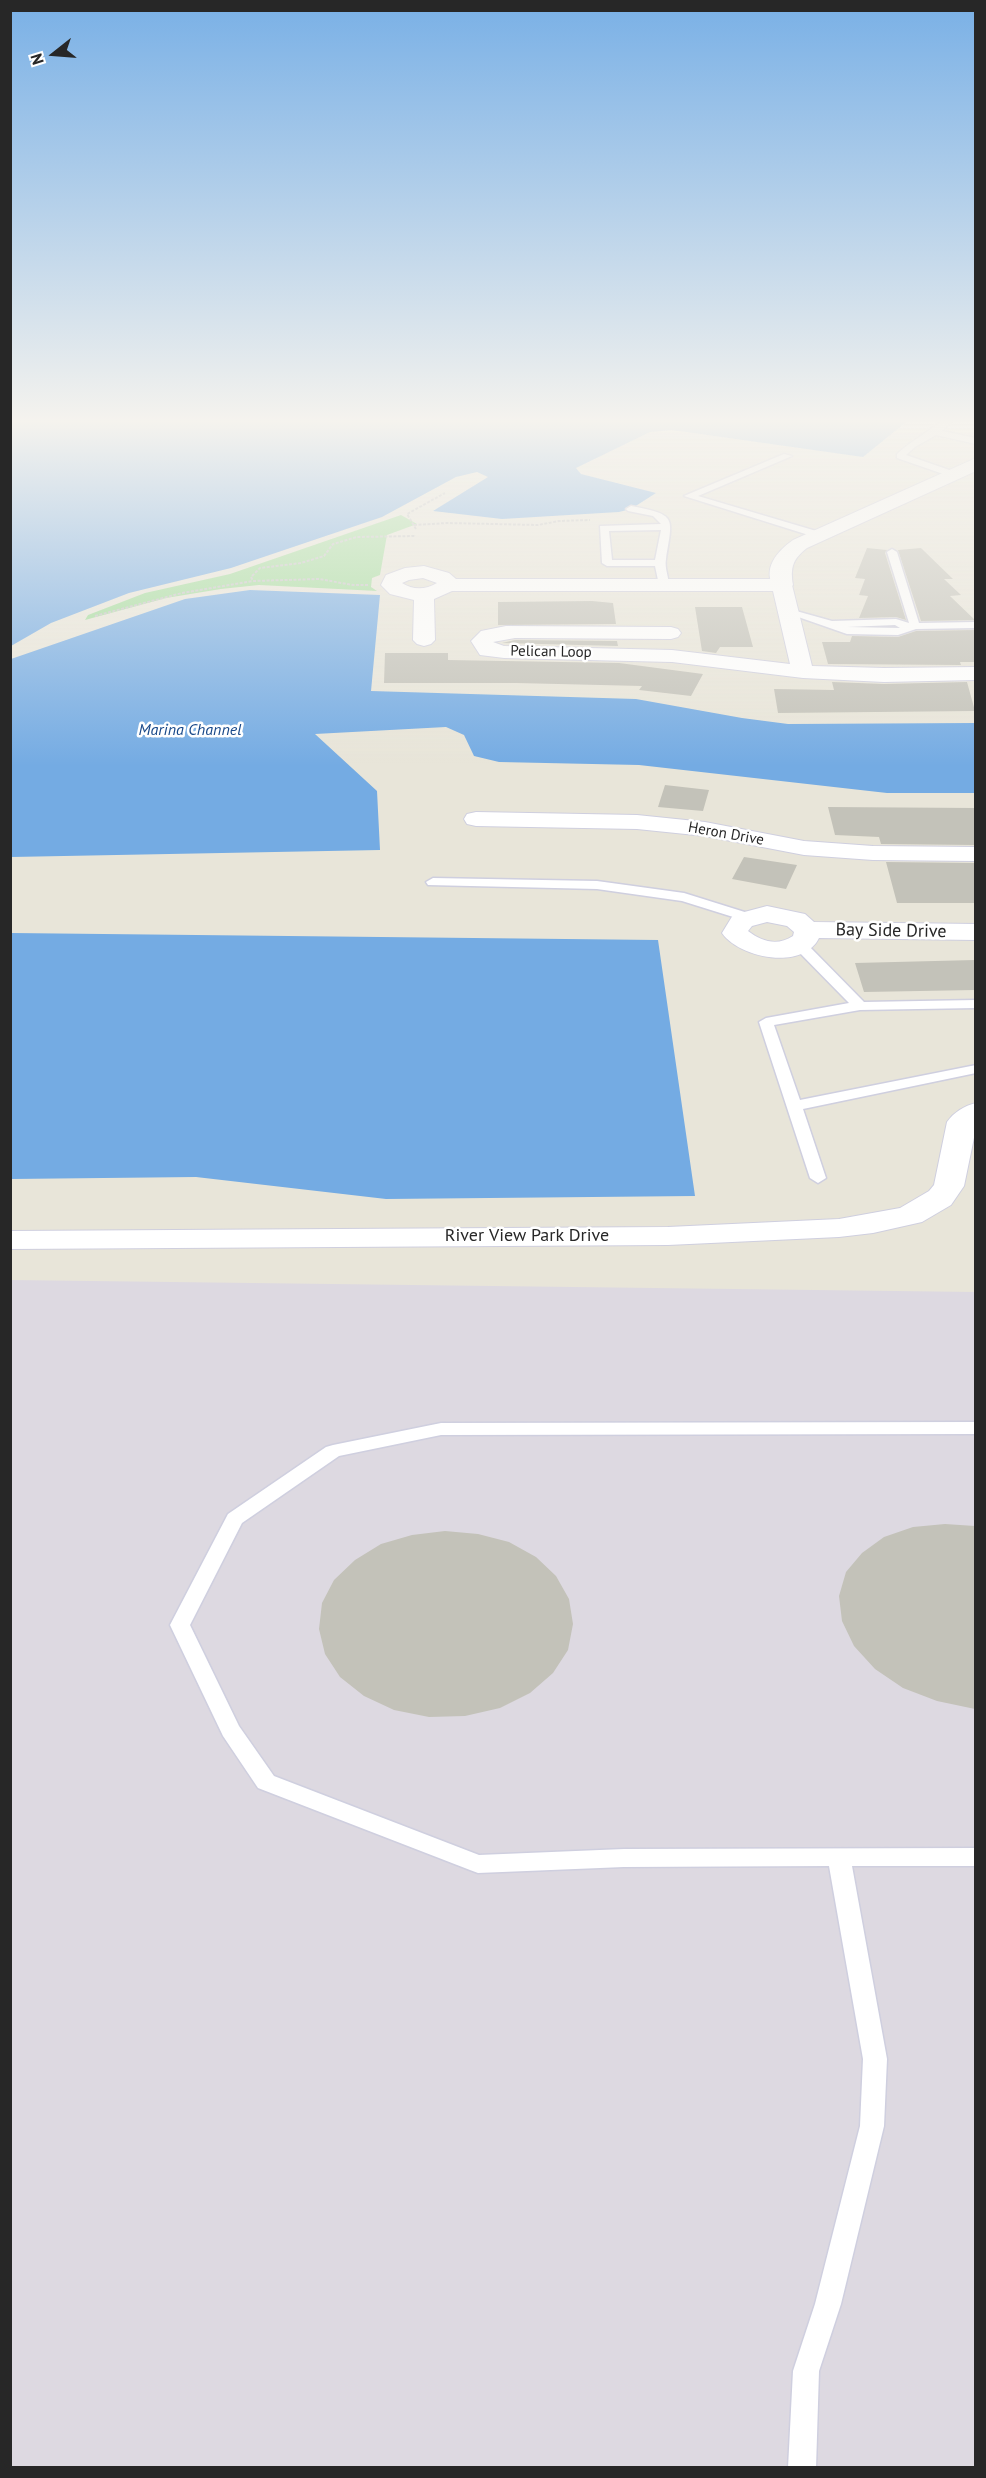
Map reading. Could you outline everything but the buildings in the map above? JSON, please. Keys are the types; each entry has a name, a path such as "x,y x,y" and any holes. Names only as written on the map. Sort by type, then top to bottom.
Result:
{"street":[{"path":"803,672 779,567 787,553 819,535"},
{"path":"447,585 447,580 442,576 424,572 398,576 393,579 391,585 407,593 424,594 437,592 447,585 782,585"},
{"path":"424,594 424,640"},
{"name":"Pelican Loop","path":"672,656 670,623 497,633 486,636 482,640 488,650 504,652 672,656 803,672 884,675 975,673"},
{"name":"Heron Drive","path":"476,819 637,822 705,829 804,848 975,854"},
{"path":"746,917 767,914 782,915 796,920 803,937"},
{"name":"Bay Side Drive","path":"746,917 735,928 735,933 742,941 756,948 770,950 788,949 803,937 975,932"},
{"name":"River View Park Drive","path":"10,1239 668,1236 873,1224 911,1215 940,1198 949,1186 962,1122 975,1112"}],"lane":[{"path":"605,535 607,563 660,563"},
{"path":"664,585 660,563 666,535"},
{"path":"892,552 911,627"},
{"path":"789,612 832,624 896,622 911,627 975,625"},
{"path":"433,882 597,885 684,897 746,917"},
{"path":"803,937 860,1006"},
{"path":"818,1178 766,1022 860,1006 975,1004"},
{"path":"794,1106 973,1069"},
{"path":"975,1428 441,1430 333,1451 235,1519 180,1625 230,1730 266,1782 478,1864 624,1858 975,1857"},
{"path":"802,2468 806,2371 828,2304 872,2126 875,2059 839,1858"}],"path":[{"path":"253,580 251,577 260,568 324,556 333,544 349,539 416,536"},
{"path":"95,616 182,593 253,580 319,579 353,585 391,585"}],"shaded area":[{"path":"10,1280 975,1292 975,2467 11,2467"}],"green space":[{"path":"344,535 388,535 380,575 372,578 371,587 377,591 259,585 166,598 85,620 88,615 145,593 230,574"}],"water":[{"path":"11,535 330,535 231,568 129,593 51,623 11,646"},
{"name":"Marina Channel","path":"250,590 380,595 371,691 636,699 788,724 975,723 975,793 887,793 639,765 499,762 474,756 464,735 446,727 315,734 377,791 380,850 11,857 11,659 185,599"},
{"path":"11,933 658,940 695,1196 386,1199 196,1177 11,1179"}]}
